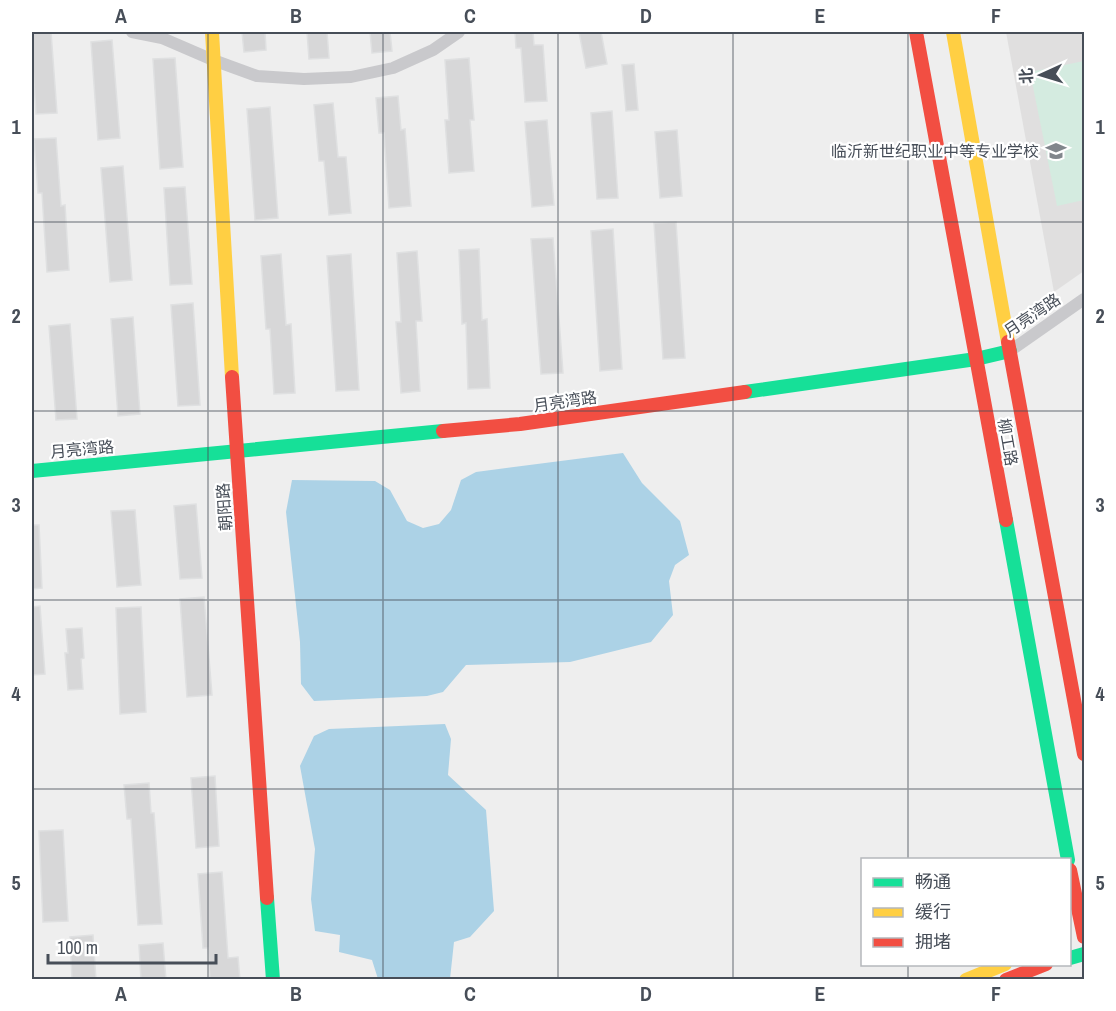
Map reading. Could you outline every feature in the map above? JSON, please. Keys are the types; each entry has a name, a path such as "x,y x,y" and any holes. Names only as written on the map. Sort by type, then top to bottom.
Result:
{"street":[{"path":"132,32 162,38 213,60 257,75 304,79 351,77 393,68 433,50 459,32"},
{"name":"朝阳路","path":"212,32 236,452 273,980"},
{"name":"柳工路","path":"916,32 1068,858"},
{"name":"柳工路","path":"953,32 1084,754"},
{"name":"月亮湾路","path":"32,471 520,424 976,359 1010,351 1084,299"},
{"path":"1071,877 1084,938"},
{"path":"966,980 1000,966"},
{"path":"1006,980 1041,966"}],"shaded area":[{"name":"临沂新世纪职业中等专业学校","path":"1006,32 1084,32 1084,271 1054,292"}],"green space":[{"path":"1084,61 1084,200 1057,206 1030,72"}],"water":[{"path":"623,453 642,483 680,521 689,555 675,565 669,581 673,615 651,642 570,662 466,665 443,692 427,696 314,701 301,684 300,642 286,512 292,480 375,481 390,490 407,521 423,528 439,524 451,510 461,480 476,472"},
{"path":"445,724 451,739 448,775 486,810 494,911 470,937 454,942 450,979 378,979 372,960 339,952 340,935 315,931 311,899 315,849 300,766 314,736 329,729"}],"building":[{"path":"32,32 51,32 57,113 36,114"},
{"path":"242,32 265,32 266,50 244,52"},
{"path":"307,32 327,32 329,58 309,59"},
{"path":"370,32 390,32 392,51 372,53"},
{"path":"515,32 533,32 534,45 543,45 547,101 525,102 521,48 516,48"},
{"path":"579,32 601,32 607,64 586,68"},
{"path":"112,40 120,138 98,140 91,42"},
{"path":"175,58 183,167 160,169 153,59"},
{"path":"469,58 474,120 470,120 474,171 449,173 445,120 449,120 445,60"},
{"path":"634,64 638,110 626,111 622,65"},
{"path":"398,96 401,130 405,129 411,206 389,208 384,133 379,133 376,98"},
{"path":"333,103 338,157 346,157 351,213 329,215 324,161 319,161 314,105"},
{"path":"270,107 278,218 255,220 247,109"},
{"path":"612,111 618,198 597,199 591,113"},
{"path":"547,120 554,205 532,207 525,122"},
{"path":"677,130 682,196 660,198 655,132"},
{"path":"56,138 61,206 65,205 69,270 47,272 42,193 38,193 34,139"},
{"path":"123,166 132,280 110,282 101,168"},
{"path":"185,187 192,284 170,285 164,188"},
{"path":"676,222 685,358 663,359 654,223"},
{"path":"613,229 622,369 600,371 591,231"},
{"path":"553,238 563,373 541,374 531,239"},
{"path":"479,249 482,320 487,319 490,388 468,389 466,323 462,324 459,250"},
{"path":"417,251 422,321 416,321 420,391 401,393 396,322 401,322 397,253"},
{"path":"281,254 286,325 291,324 295,393 274,394 270,329 266,329 261,256"},
{"path":"351,254 359,390 336,391 327,256"},
{"path":"193,303 200,405 178,406 171,305"},
{"path":"133,317 140,414 118,416 111,319"},
{"path":"70,324 77,419 56,420 49,326"},
{"path":"196,504 202,578 180,579 174,506"},
{"path":"135,510 141,585 117,587 111,511"},
{"path":"32,525 39,525 42,588 32,589"},
{"path":"204,597 212,695 187,697 180,599"},
{"path":"40,606 45,674 32,675 32,607"},
{"path":"141,607 146,712 120,714 116,608"},
{"path":"82,628 83,689 68,690 66,629"},
{"path":"215,776 219,846 196,848 191,778"},
{"path":"149,783 151,813 154,813 162,924 138,925 131,819 127,819 124,785"},
{"path":"63,830 68,921 43,922 39,831"},
{"path":"222,872 228,958 238,957 240,980 210,980 208,948 203,948 198,874"},
{"path":"93,935 96,980 72,980 70,937"},
{"path":"163,943 166,980 141,980 139,945"}],"traffic: fast":[{"path":"745,392 976,359 1010,351"},
{"path":"32,471 443,431"},
{"path":"1006,520 1068,858"},
{"path":"267,898 273,980"},
{"path":"1071,958 1084,954"}],"traffic: slow":[{"path":"212,32 232,377"},
{"path":"953,32 1008,342"},
{"path":"966,980 1000,966"}],"traffic: jam":[{"path":"916,32 1006,520"},
{"path":"1008,342 1084,754"},
{"path":"232,377 267,898"},
{"path":"443,431 520,424 745,392"},
{"path":"1071,875 1084,937"},
{"path":"1006,980 1041,966"}],"place":[{"name":"临沂新世纪职业中等专业学校","path":"1056,151"}]}
